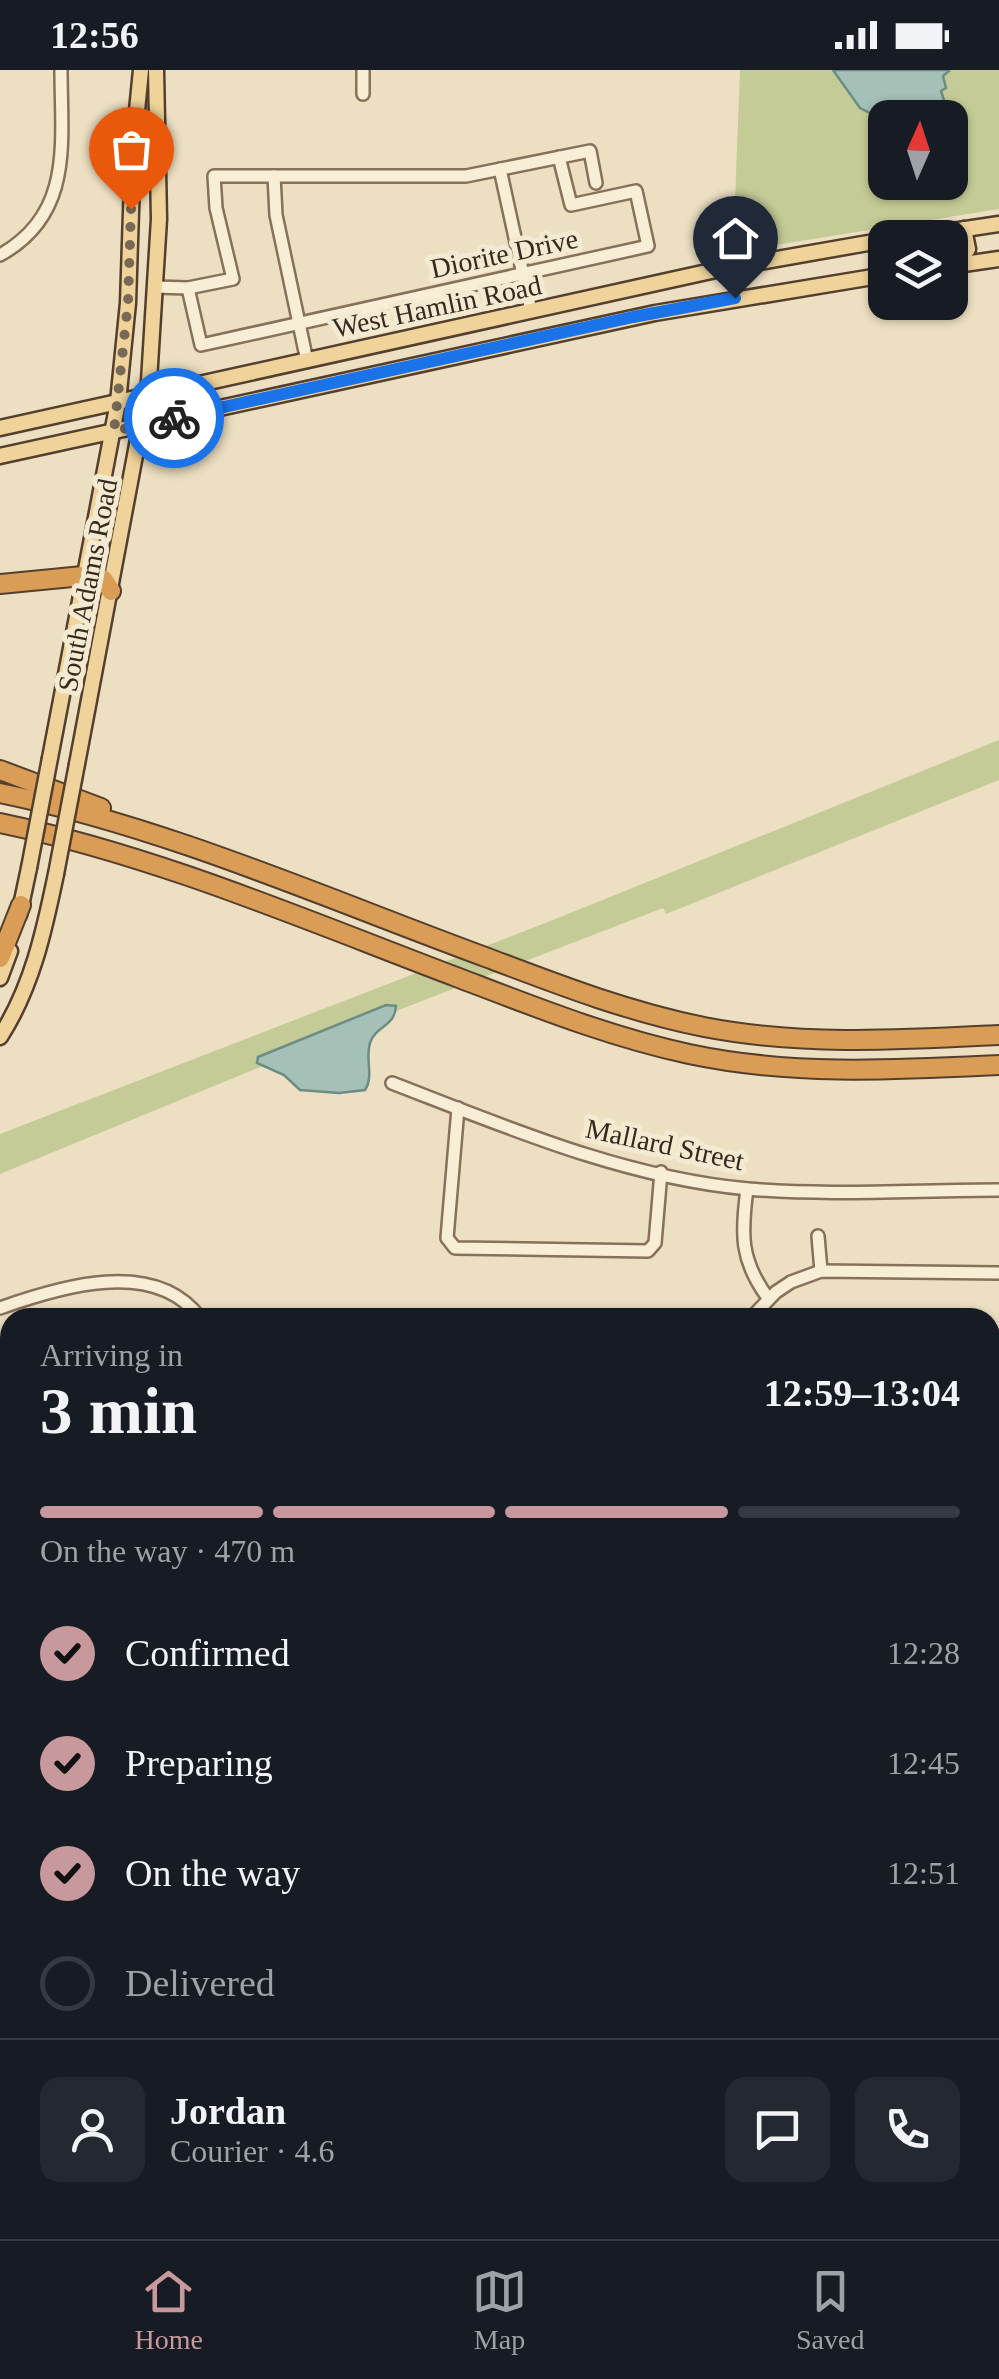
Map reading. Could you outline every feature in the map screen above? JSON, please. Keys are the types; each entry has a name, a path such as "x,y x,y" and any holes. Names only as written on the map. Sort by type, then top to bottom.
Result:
{"highway":[{"path":"0,584 86,575 99,577 111,591"},
{"path":"0,770 67,794 174,841"},
{"path":"0,793 75,810 174,841 523,972 642,1012 737,1032 843,1041 999,1036"},
{"path":"0,823 154,864 609,1033 732,1061 797,1069 999,1066"},
{"path":"0,958 22,905"}],"main road":[{"name":"South Adams Road","path":"0,978 22,905 114,431 128,303 141,70"},
{"name":"South Adams Road","path":"0,1037 19,1005 35,963 56,874 143,425 159,219 156,70"},
{"path":"131,209 148,207 159,219"},
{"path":"968,228 999,224"},
{"name":"West Hamlin Road","path":"0,428 779,258 868,243"},
{"path":"771,292 766,274 779,258"},
{"path":"968,264 999,259"},
{"name":"West Hamlin Road","path":"0,456 612,322 868,278"},
{"path":"612,322 619,310 615,293"},
{"path":"369,375 362,361 373,346"},
{"path":"296,392 307,381 307,360"}],"street":[{"path":"0,255 37,225 56,190 61,164 62,70"},
{"path":"362,94 363,70"},
{"path":"156,287 188,288 232,279 216,208 214,176 466,176 590,150 596,183"},
{"name":"Diorite Drive","path":"188,288 201,345 648,246 636,190 571,205 560,157"},
{"path":"500,169 531,311"},
{"path":"274,176 276,215 307,360"},
{"name":"Mallard Street","path":"392,1084 550,1143 660,1172 747,1188 999,1190"},
{"path":"458,1108 447,1238 455,1248 648,1251 656,1236 660,1172"},
{"path":"747,1188 743,1225 746,1260 768,1298"},
{"path":"818,1236 822,1271"},
{"path":"760,1308 791,1282 822,1271 999,1273"},
{"path":"0,1308 64,1290 133,1283 175,1294 190,1308"}],"green space":[{"path":"740,70 999,70 999,209 931,220 868,220 868,230 733,252"},
{"path":"999,740 999,780 666,914 663,908 409,1006 0,1174 0,1134 553,920"}],"water":[{"path":"833,70 949,71 943,76 944,100 868,100 868,112 860,108"},
{"path":"386,1005 396,1006 395,1013 370,1043 365,1090 300,1090 284,1075 257,1063 258,1057"}],"way so far":[{"path":"131,209 128,303 114,431 174,418"}],"route":[{"path":"174,418 735,298"}]}
